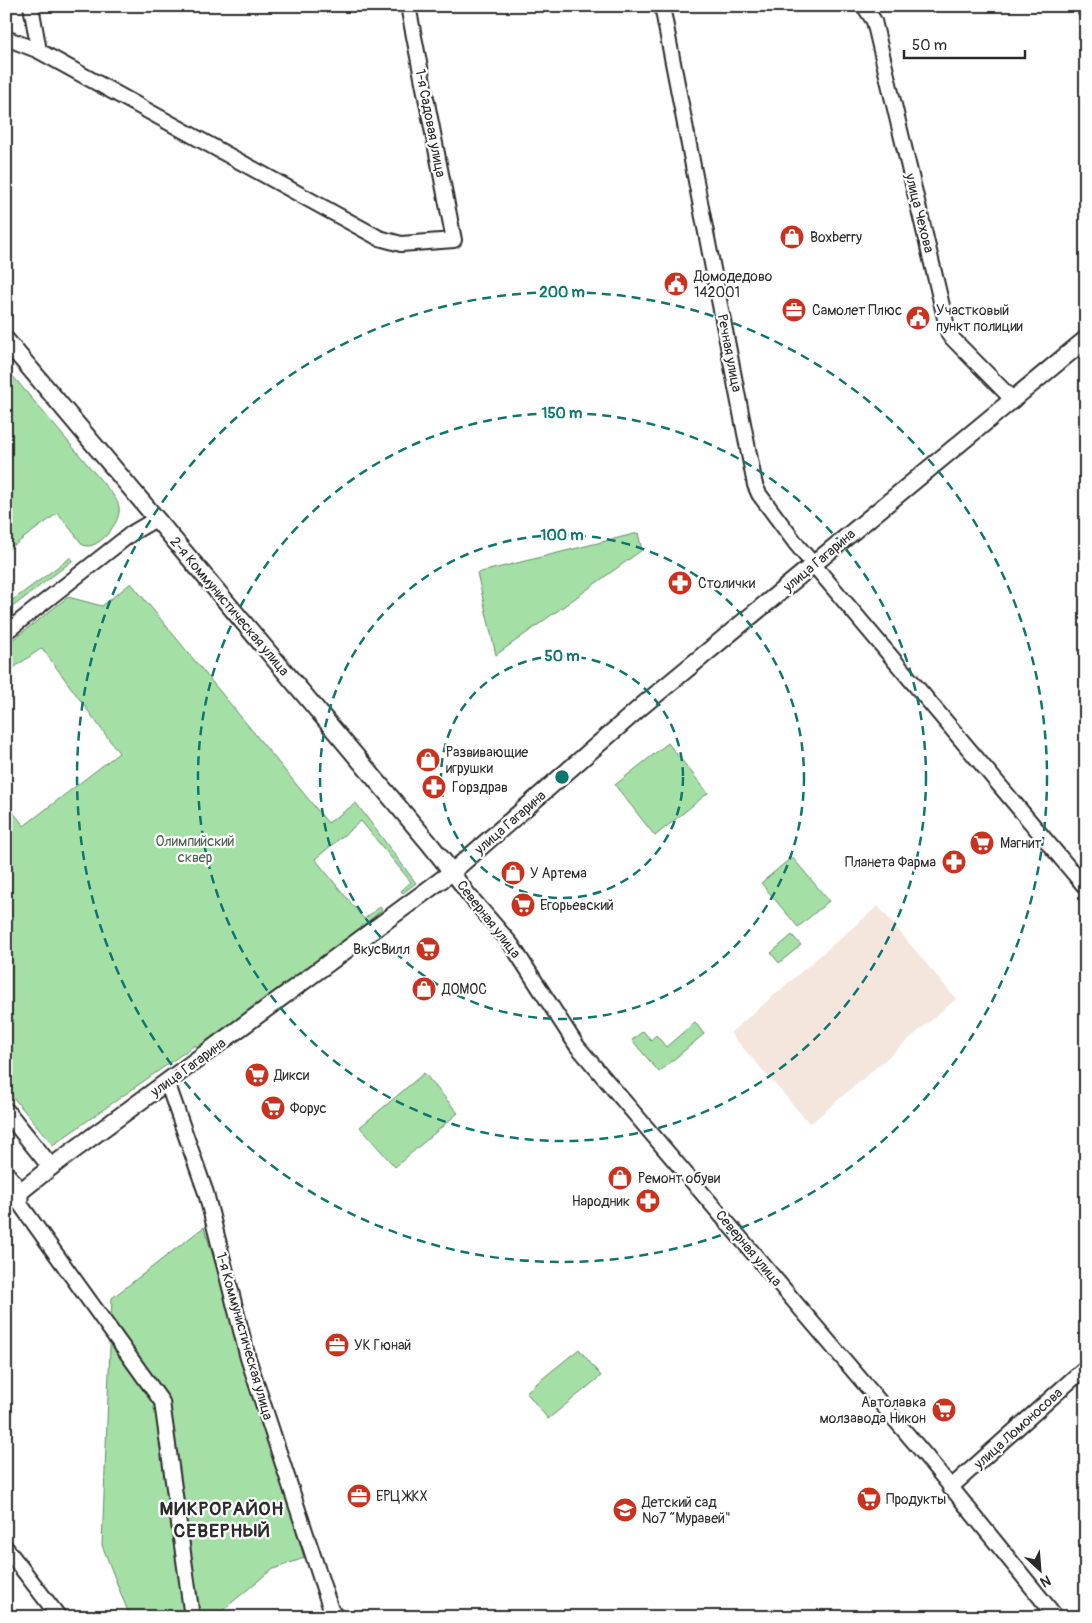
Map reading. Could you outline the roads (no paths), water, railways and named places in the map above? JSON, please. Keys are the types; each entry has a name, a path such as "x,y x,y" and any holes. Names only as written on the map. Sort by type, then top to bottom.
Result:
{"street":[{"path":"31,6 39,51"},
{"name":"1-я Садовая улица","path":"39,51 379,238 401,244 454,240 408,6"},
{"name":"Речная улица","path":"662,6 759,494 814,564 1086,888"},
{"name":"улица Чехова","path":"864,6 874,21 950,335 1012,400"},
{"path":"1084,6 1086,12"},
{"path":"6,38 39,51"},
{"name":"улица Гагарина","path":"6,1203 51,1167 452,872 642,706 1086,339"},
{"name":"2-я Коммунистическая улица","path":"6,340 433,847 452,872"},
{"path":"6,632 132,532 156,519"},
{"name":"Северная улица","path":"452,872 468,894 511,944 577,1046 925,1455 1056,1617"},
{"name":"1-я Коммунистическая улица","path":"167,1082 206,1193 248,1358 332,1610 337,1617"},
{"path":"6,1111 51,1167"},
{"path":"6,1172 21,1191 20,1204 162,1402 192,1617"},
{"name":"улица Ломоносова","path":"950,1488 1086,1367"},
{"path":"6,1548 59,1617"}],"place":[{"name":"Boxberry","path":"792,237"},
{"name":"Домодедово 142001","path":"676,284"},
{"name":"Самолет Плюс","path":"794,310"},
{"name":"Участковый пункт полиции","path":"918,318"},
{"name":"Столички","path":"680,583"},
{"name":"Развивающие игрушки","path":"428,760"},
{"name":"Горздрав","path":"434,787"},
{"name":"Магнит","path":"982,843"},
{"name":"Планета Фарма","path":"954,862"},
{"name":"У Артема","path":"513,873"},
{"name":"Егорьевский","path":"523,905"},
{"name":"ВкусВилл","path":"428,949"},
{"name":"ДОМОС","path":"424,989"},
{"name":"Дикси","path":"257,1075"},
{"name":"Форус","path":"273,1108"},
{"name":"Ремонт обуви","path":"620,1178"},
{"name":"Народник","path":"648,1201"},
{"name":"УК Гюнай","path":"337,1345"},
{"name":"Автолавка молзавода Никон","path":"944,1410"},
{"name":"ЕРЦ ЖКХ","path":"359,1496"},
{"name":"Продукты","path":"869,1499"},
{"name":"Детский сад №7 “Муравей\"","path":"625,1510"}],"district":[{"name":"МИКРОРАЙОН СЕВЕРНЫЙ","path":"222,1519"}],"park label":[{"name":"Олимпийский сквер","path":"195,850"}]}
